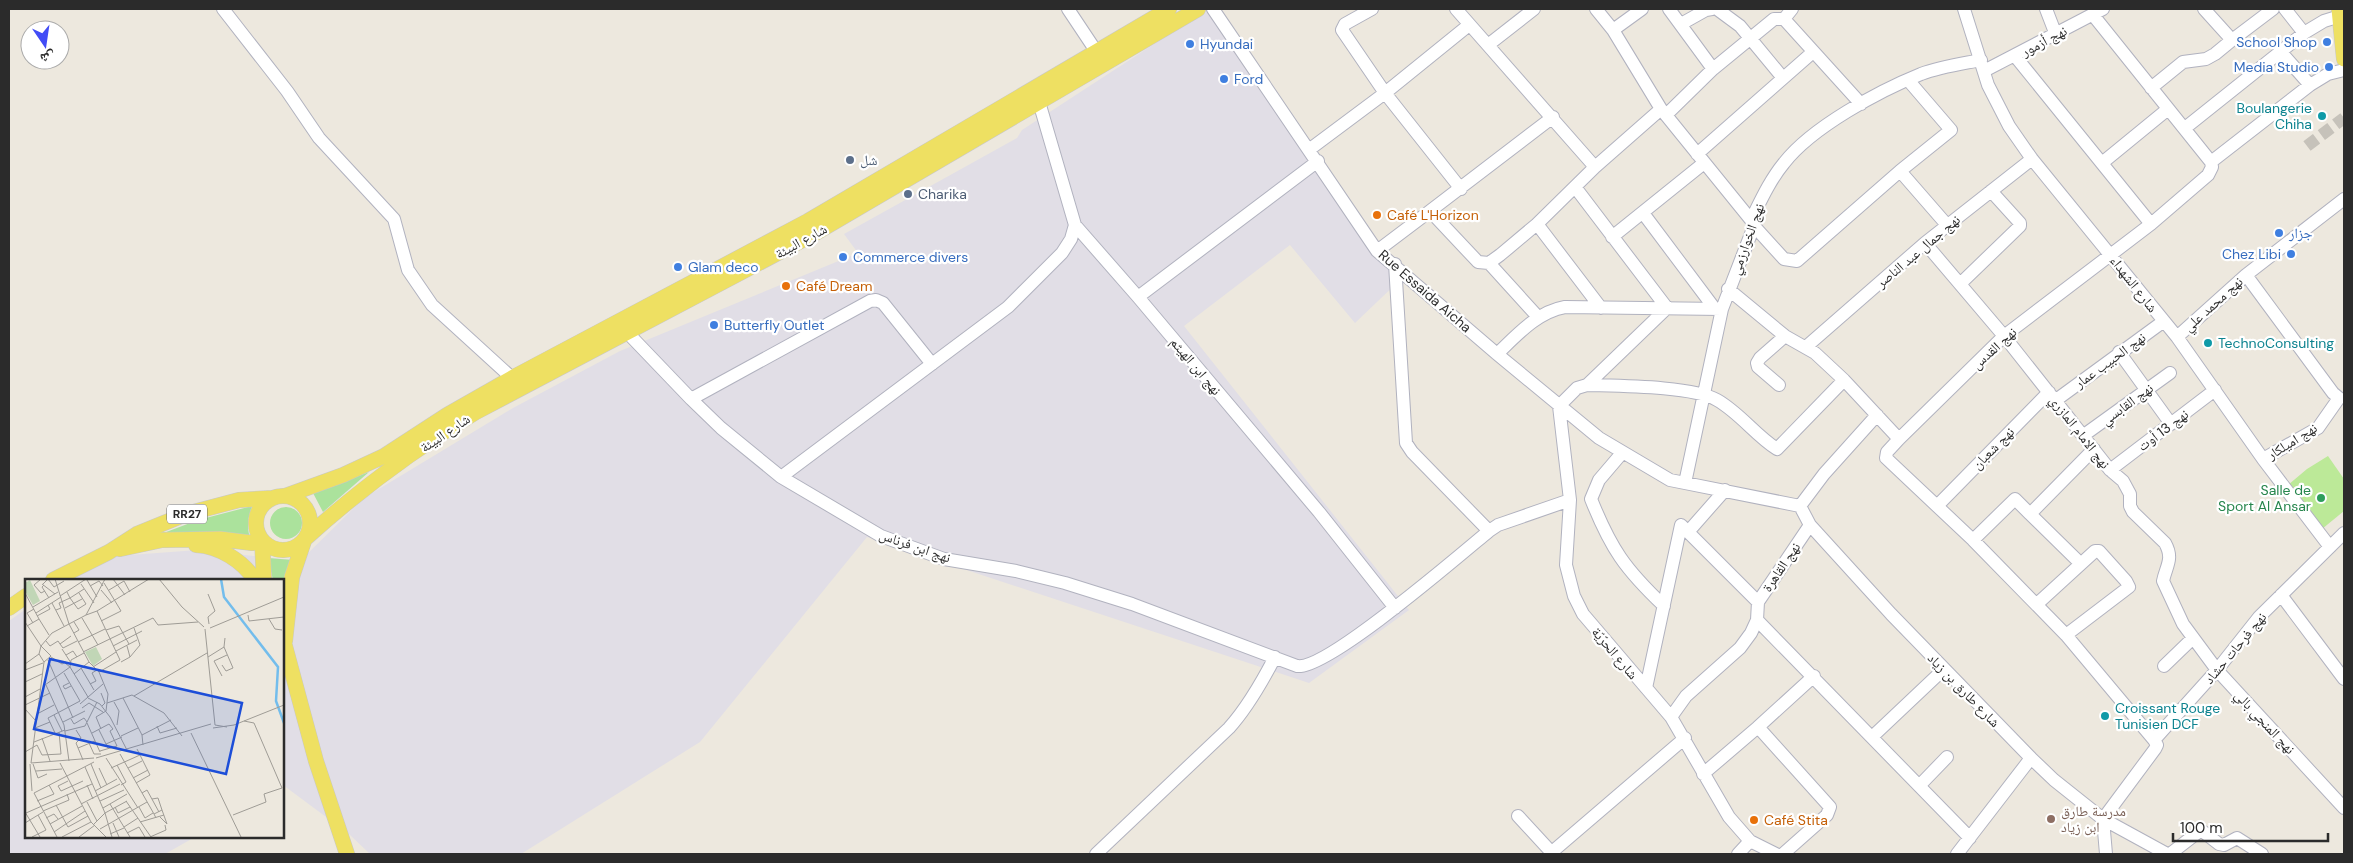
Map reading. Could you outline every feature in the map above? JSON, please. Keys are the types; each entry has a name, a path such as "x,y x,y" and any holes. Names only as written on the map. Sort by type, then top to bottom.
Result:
{"main road":[{"name":"شارع البيئة","path":"279,497 344,475 384,456 447,415 512,378 808,221 1169,9"},
{"name":"شارع البيئة","path":"305,539 375,481 447,429 516,389 629,333 812,236 1198,9"},
{"path":"2340,13 2344,59"},
{"path":"264,579 262,540 256,527 256,520 262,507 279,497 302,504 308,511 310,520 291,585 284,638 316,761 347,854"},
{"name":"RR27","path":"55,579 109,552 137,534 186,514 239,500 279,497"},
{"name":"RR27","path":"109,552 162,540 183,539 252,542 262,540 272,548 289,550 305,539"},
{"path":"145,544 202,546 217,550 238,562 254,579"},
{"path":"9,608 25,597"}],"street":[{"path":"223,9 287,91 320,138 394,219 408,270 432,305 512,378"},
{"path":"1068,9 1096,51"},
{"name":"Rue Essaida Aicha","path":"1213,9 1318,161 1377,251 1395,264 1496,354 1558,406 1622,453 1670,480 1800,506"},
{"path":"1372,9 1344,24 1342,30 1385,93 1461,189"},
{"path":"1456,9 1596,167"},
{"path":"1488,44 1534,9"},
{"path":"1596,9 1613,30 1663,112 1784,259 1797,261 1951,130 1908,80"},
{"path":"1613,30 1642,9"},
{"path":"1669,9 1713,69"},
{"path":"1681,24 1706,10 1712,9"},
{"path":"1718,9 1740,26 1783,78"},
{"name":"شارع الشهداء","path":"1964,9 1988,85 2009,126 2032,159 2177,337 2262,460 2330,547"},
{"path":"2046,9 2056,35"},
{"path":"2204,9 2232,40"},
{"path":"2151,88 2183,62 2206,59 2215,54 2273,9"},
{"path":"2285,9 2304,33"},
{"path":"2098,12 2151,88 2211,162 2310,85 2328,74 2344,70"},
{"name":"نهج أزمور","path":"1982,66 2015,56 2098,12"},
{"path":"2185,128 2304,33 2340,13"},
{"path":"1489,263 1537,224 1596,167 1774,19 1788,14 1813,52 1862,104"},
{"path":"1310,150 1385,93 1469,25"},
{"path":"2280,51 2310,85"},
{"path":"1612,236 1643,213 1783,78 1813,52"},
{"path":"2015,56 2150,224"},
{"name":"نهج الخوارزمي","path":"1685,483 1718,309 1728,289 1753,223 1772,180 1785,161 1820,130 1862,104 1908,80 1946,67 1982,66"},
{"name":"نهج ابن الهيثم","path":"1039,102 1075,225 1319,512 1395,608"},
{"path":"2102,163 2168,109"},
{"path":"1377,251 1461,189 1553,117"},
{"name":"نهج جمال عبد الناصر","path":"1807,346 1925,243 2032,159"},
{"path":"1138,297 1318,161"},
{"name":"نهج القدس","path":"1938,505 1886,458 1887,452 2004,336 2150,224 2208,175 2212,167 2211,162"},
{"path":"1900,172 1947,225"},
{"path":"1575,188 1667,308"},
{"path":"1960,284 2020,226 2020,223 1991,191"},
{"name":"نهج محمد علي","path":"2177,337 2246,275 2344,198"},
{"path":"1430,211 1478,262 1489,263 1538,317"},
{"path":"1643,213 1718,309"},
{"path":"1537,224 1602,308"},
{"path":"782,477 1014,300 1062,253 1071,239 1075,225"},
{"name":"نهج الامام المازري","path":"1925,243 2004,336 2110,470 2123,481 2130,494 2133,512 2167,547 2170,562 2163,579"},
{"path":"1395,264 1406,443 1412,452 1489,531"},
{"path":"2246,275 2333,394 2342,398"},
{"path":"1728,289 1785,336 1807,346 1844,380 1899,439"},
{"path":"691,400 870,301 876,300 883,303 932,364"},
{"path":"1496,354 1538,317 1555,309 1565,307 1718,309"},
{"path":"1588,385 1667,308"},
{"name":"نهج الحبيب عمار","path":"2052,396 2164,321"},
{"name":"نهج ابن فرناس","path":"616,322 629,333 691,400 721,428 782,477 863,527 916,550 944,559 1016,571 1064,583 1132,604 1303,667 1326,656 1395,608"},
{"path":"1779,384 1758,367 1757,363 1760,358 1785,336"},
{"path":"2119,352 2172,424"},
{"name":"نهج القابسي","path":"2084,435 2170,373"},
{"path":"1558,406 1577,388 1588,385 1640,387 1703,394 1718,400 1777,449 1844,380"},
{"name":"نهج 13 أوت","path":"2110,470 2215,390"},
{"name":"نهج شعبان","path":"1938,505 2052,396"},
{"name":"نهج اميلكار","path":"2262,460 2318,428 2342,398"},
{"name":"شارع الحرّيّة","path":"1558,406 1570,500 1566,565 1574,596 1583,614 1671,717 1685,738 1703,774 1729,817 1750,842 1776,854"},
{"path":"1810,525 1800,506 1824,474 1877,415"},
{"path":"2030,514 2094,449"},
{"path":"1622,453 1599,480 1591,499 1607,538 1620,560 1636,580 1664,606"},
{"path":"1646,688 1664,606 1684,529 1725,490"},
{"path":"1974,540 2015,499 2080,563"},
{"path":"1395,608 1498,525 1570,500"},
{"path":"1938,505 2066,635 2154,740"},
{"name":"نهج القاهرة","path":"1671,717 1686,696 1740,648 1751,633 1757,620 1758,602 1810,525"},
{"name":"شارع طارق بن زياد","path":"1810,525 1944,669 2054,780 2104,819 2168,854"},
{"path":"1684,529 1758,602"},
{"name":"نهج فرحات حشاد","path":"2104,819 2155,749 2154,740 2217,670 2259,617 2344,533"},
{"path":"2037,604 2080,563 2095,550 2098,550 2129,586 2066,635"},
{"name":"نهج المنجي بالي","path":"2163,579 2179,615 2193,638 2217,670 2344,808"},
{"path":"2281,595 2344,679"},
{"path":"1757,620 1814,676 1970,838"},
{"path":"2164,666 2193,638"},
{"path":"1096,854 1235,721 1263,680 1274,657"},
{"path":"1872,737 1944,669"},
{"path":"1703,774 1814,676"},
{"path":"1758,727 1830,807 1827,815 1783,854"},
{"path":"1518,816 1553,853 1685,738"},
{"path":"1918,786 1947,758"},
{"path":"1957,854 2031,758"},
{"path":"2104,819 2106,854"},
{"path":"2168,854 2201,830 2218,844 2224,844 2238,838 2262,854"},
{"path":"1738,854 1750,842"}],"shaded area":[{"path":"1208,9 1400,280 1355,323 1290,245 1184,326 1409,610 1309,683 867,537 700,742 521,854 370,854 349,834 284,786 284,579 70,579 103,557 198,550 300,561 364,498 513,408 620,351 858,253 844,234 1017,138 1022,130"},
{"path":"25,610 25,838 193,838 165,854 9,854 9,621"}],"green space":[{"name":"Salle de Sport Al Ansar","path":"2328,456 2344,479 2344,511 2322,529 2288,485 2307,469"},
{"path":"369,472 323,512 313,493"},
{"path":"252,506 248,523 251,540 161,534 198,520"},
{"path":"286,507 292,508 297,512 301,517 301,529 297,534 292,538 286,539 280,538 275,534 271,529 270,523 271,517 275,512 280,508"},
{"path":"268,558 293,560 284,613 284,579 273,579"}],"tunnel":[{"path":"2307,146 2344,118"}],"place":[{"name":"School Shop","path":"2327,42"},
{"name":"Hyundai","path":"1190,44"},
{"name":"Media Studio","path":"2329,67"},
{"name":"Ford","path":"1224,79"},
{"name":"Boulangerie Chiha","path":"2322,116"},
{"name":"شل","path":"850,160"},
{"name":"Charika","path":"908,194"},
{"name":"Café L'Horizon","path":"1377,215"},
{"name":"جزار","path":"2279,233"},
{"name":"Chez Libi","path":"2291,254"},
{"name":"Commerce divers","path":"843,257"},
{"name":"Glam deco","path":"678,267"},
{"name":"Café Dream","path":"786,286"},
{"name":"Butterfly Outlet","path":"714,325"},
{"name":"TechnoConsulting","path":"2208,343"},
{"name":"Salle de Sport Al Ansar","path":"2321,498"},
{"name":"Croissant Rouge Tunisien DCF","path":"2105,716"},
{"name":"مدرسة طارق ابن زياد","path":"2051,819"},
{"name":"Café Stita","path":"1754,820"}]}
